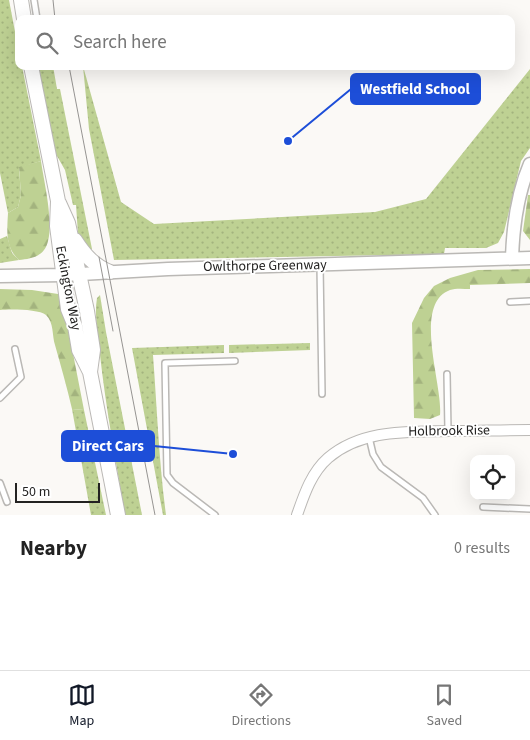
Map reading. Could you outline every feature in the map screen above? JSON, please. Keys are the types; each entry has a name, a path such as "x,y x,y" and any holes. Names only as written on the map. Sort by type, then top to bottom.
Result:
{"main road":[{"path":"21,0 23,15"},
{"name":"Eckington Way","path":"32,70 58,201 68,223 85,277 93,350 90,372"},
{"name":"Eckington Way","path":"58,201 56,226 68,309 75,326 79,350 90,372 118,515"},
{"path":"70,233 88,258 101,269 110,272"},
{"path":"75,326 75,309 85,277"}],"street":[{"path":"512,258 516,209 530,164"},
{"name":"Owlthorpe Greenway","path":"0,276 63,275 85,277 110,272 168,269 530,258"},
{"name":"Holbrook Rise","path":"369,437 386,433 530,430"},
{"path":"297,515 307,486 328,458 369,437"}],"lane":[{"path":"34,0 36,15"},
{"path":"320,265 322,394"},
{"path":"510,302 530,301"},
{"path":"0,398 21,377 14,349"},
{"path":"215,515 173,483 167,475 165,363 235,361"},
{"path":"447,374 448,431"},
{"path":"369,437 373,454 381,467 423,498 435,515"},
{"path":"0,483 7,502"},
{"path":"483,507 530,509"}],"green space":[{"path":"0,0 9,0 15,32 15,70 23,70 41,161 19,168 21,195 18,207 8,213 0,173"},
{"path":"530,69 530,148 521,161 504,232 498,243 486,248 445,248 444,254 114,260 89,129 83,70 121,202 154,224 375,212 426,199"},
{"path":"38,70 54,70 57,89 60,89 92,249 89,252 78,234 76,205 73,205 65,170 53,149"},
{"path":"41,161 49,207 48,242 39,255 19,260 14,255 9,244 7,232 8,213 18,207 21,195 19,167"},
{"path":"528,195 530,195 530,240 523,231"},
{"path":"7,236 12,253 19,260 0,263 0,239"},
{"path":"530,269 530,283 470,285 470,289 450,290 439,298 433,311 431,328 440,415 430,419 414,418 412,323 424,298 434,286 450,278 478,270"},
{"path":"0,289 32,290 58,294 62,297 84,410 72,409 49,318 42,313 31,311 0,310"},
{"path":"100,295 142,515 125,515 108,415 97,333 96,305 97,298"},
{"path":"310,343 310,350 229,353 229,345"},
{"path":"224,345 224,353 153,355 166,515 163,515 132,348"},
{"path":"72,409 84,410 106,515 91,515"}],"tram line":[{"path":"53,0 55,15"},
{"path":"70,70 155,515"},
{"path":"99,257 113,331"}],"place":[{"name":"Westfield School","path":"288,141"},
{"name":"Direct Cars","path":"233,454"}]}
